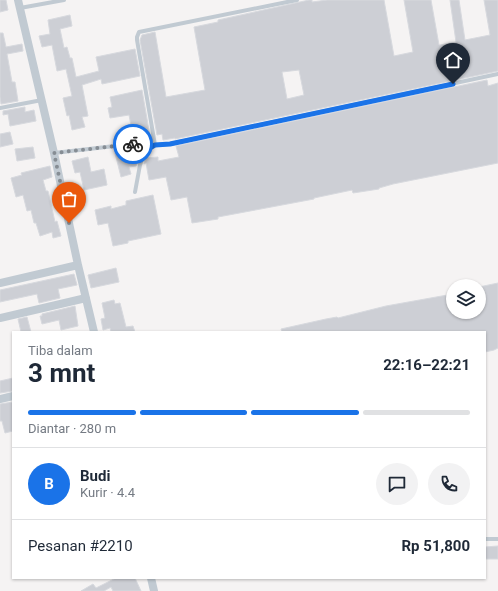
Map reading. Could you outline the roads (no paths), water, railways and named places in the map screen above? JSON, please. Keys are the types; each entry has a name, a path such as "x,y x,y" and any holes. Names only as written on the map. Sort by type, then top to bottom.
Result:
{"street":[{"path":"19,4 94,331"},
{"path":"0,283 78,265"},
{"path":"0,318 86,298"},
{"path":"0,399 12,396"},
{"path":"152,579 154,591"}],"lane":[{"path":"19,4 64,0"},
{"path":"155,145 137,40 139,32 298,0"},
{"path":"135,192 140,165 146,150 155,145 170,144 498,74"},
{"path":"0,108 42,100"},
{"path":"54,153 132,144 138,145 146,150"},
{"path":"486,539 498,539"}]}
